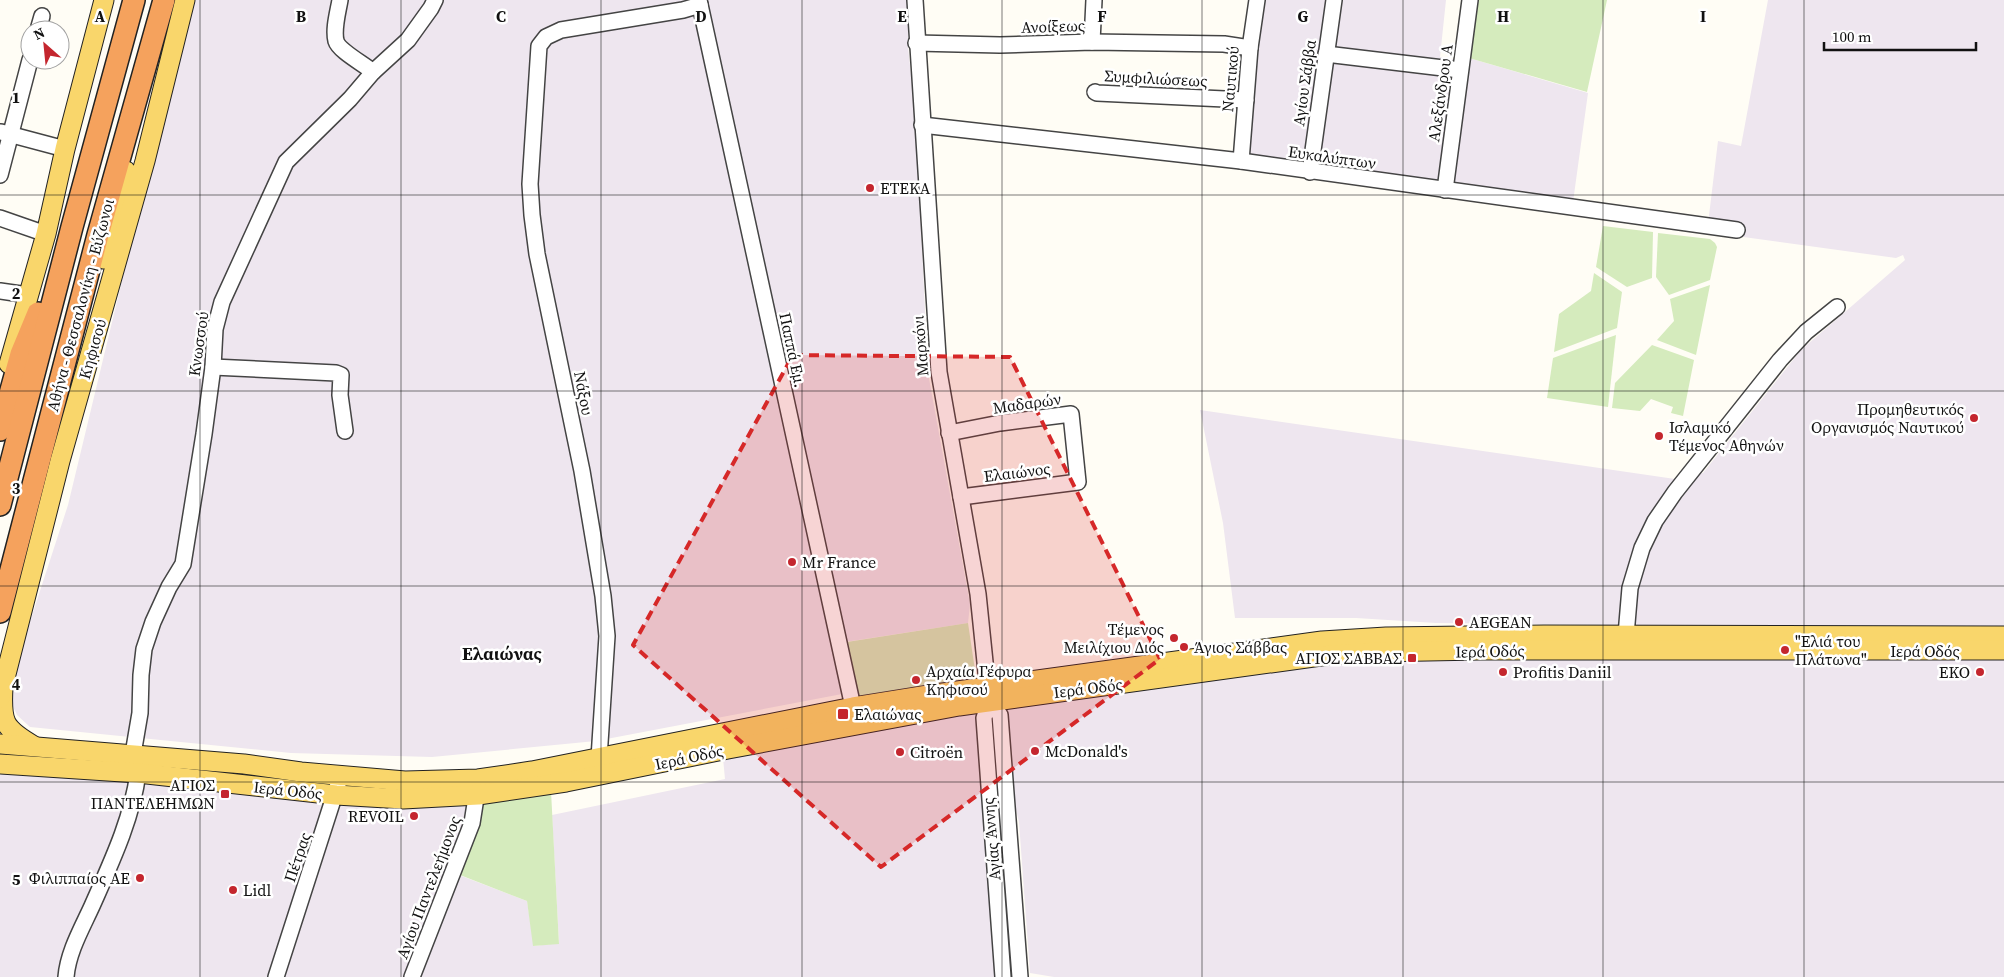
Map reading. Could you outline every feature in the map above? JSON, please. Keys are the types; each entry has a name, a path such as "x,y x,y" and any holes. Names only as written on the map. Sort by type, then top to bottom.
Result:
{"highway":[{"name":"Αθήνα - Θεσσαλονίκη - Εύζωνοι","path":"0,505 72,227 134,0"},
{"name":"Αθήνα - Θεσσαλονίκη - Εύζωνοι","path":"0,612 100,226 166,0"},
{"path":"0,430 22,354 72,227"},
{"path":"67,353 98,286"}],"main road":[{"path":"0,396 46,234 65,149 104,0"},
{"path":"60,461 98,286 166,17 166,0"},
{"name":"Κηφισού","path":"37,748 19,738 7,726 2,711 2,686 60,461 145,161 185,0"},
{"name":"Ιερά Οδός","path":"0,764 138,773 336,795 403,799 478,787 566,782 988,693 1157,664 1322,641 1423,636 2004,636"},
{"name":"Ιερά Οδός","path":"0,744 133,754 244,764 341,776 478,787 532,772 853,707 988,693 1180,677 1313,657 1376,652 1489,650 2004,650"},
{"path":"0,770 23,765"}],"street":[{"path":"340,0 336,23 336,41 341,48 373,72"},
{"name":"Κνωσσού","path":"133,754 140,713 144,649 153,622 169,587 183,564 212,367 215,329 222,302 286,162 350,99 373,72 408,40 435,0"},
{"name":"Μαρκόνι","path":"915,0 916,43 939,372 978,594 988,693"},
{"path":"1092,42 1094,0"},
{"name":"Ναυτικού","path":"1241,161 1250,48 1256,0"},
{"name":"Αγίου Σάββα","path":"1310,172 1334,0"},
{"name":"Αλεξάνδρου Α","path":"1445,190 1470,0"},
{"name":"Νάξου","path":"599,758 608,636 582,471 537,254 532,215 530,184 538,46 546,37 561,30 683,10 699,3"},
{"name":"Παππά Εμ.","path":"699,3 853,707"},
{"name":"Ανοίξεως","path":"916,43 1000,45 1092,42 1224,44 1250,48"},
{"path":"1326,54 1460,70"},
{"path":"0,176 5,133 27,70"},
{"name":"Συμφιλιώσεως","path":"1095,92 1097,94 1246,100"},
{"name":"Ευκαλύπτων","path":"922,125 1241,161 1737,230"},
{"path":"5,133 65,149"},
{"path":"0,218 46,234"},
{"path":"0,291 28,295"},
{"path":"1626,635 1630,588 1642,548 1674,492 1780,360 1806,332 1837,307"},
{"path":"212,367 336,373 341,375 340,395 345,430"},
{"name":"Μαδαρών","path":"949,433 1000,423 1071,414 1078,482"},
{"name":"Ελαιώνος","path":"961,497 1078,482"},
{"name":"Αγίας Άννης","path":"988,693 984,718 1003,977"},
{"name":"Αγίας Άννης","path":"988,693 1000,715 1006,816 1020,977"},
{"path":"66,977 74,946 96,897 133,803 138,773"},
{"name":"Πέτρας","path":"276,977 341,776"},
{"name":"Αγίου Παντελεήμονος","path":"412,977 472,823 478,787"}],"highlighted area":[{"path":"793,355 1010,357 1160,659 881,867 633,645"}],"shaded area":[{"path":"194,0 909,0 908,47 916,120 928,373 970,604 968,623 832,644 842,694 596,741 432,757 291,753 30,727 17,715 10,700 10,683 68,505 126,264"},
{"path":"1264,0 1446,0 1440,57 1452,59 1469,58 1588,93 1573,202 1246,157"},
{"path":"1768,0 2004,0 2004,629 1436,623 1356,618 1235,618 1223,523 1200,410 1675,479 1703,473 1801,350 1905,260 1903,255 1896,258 1707,232 1718,141 1741,146"},
{"path":"2004,657 2004,977 1054,977 1030,973 1019,822 1011,789 1001,706 1335,665 1410,661"},
{"path":"976,711 997,977 0,977 0,775 24,765 467,803 462,827 446,870 527,901 534,946 559,943 552,815 725,779 723,758"}],"green space":[{"path":"1477,0 1607,0 1587,92 1469,58"},
{"path":"1603,226 1653,232 1652,278 1627,287 1596,267"},
{"path":"1658,233 1710,239 1715,243 1717,247 1710,280 1669,295 1656,277"},
{"path":"1594,273 1622,292 1617,328 1554,352 1559,314 1591,291"},
{"path":"1710,285 1696,355 1657,340 1674,321 1670,299"},
{"path":"1616,335 1608,407 1547,398 1553,358"},
{"path":"1652,345 1694,360 1683,416 1671,413 1673,407 1651,399 1640,411 1612,408 1615,383"},
{"path":"968,623 976,677 858,696 847,642"},
{"path":"551,791 559,944 533,946 527,901 460,875 479,826 484,801"}],"place":[{"name":"ΕΤΕΚΑ","path":"870,188"},
{"name":"Προμηθευτικός Οργανισμός Ναυτικού","path":"1974,418"},
{"name":"Ισλαμικό Τέμενος Αθηνών","path":"1659,436"},
{"name":"Mr France","path":"792,562"},
{"name":"AEGEAN","path":"1459,622"},
{"name":"Τέμενος Μειλίχιου Διός","path":"1174,638"},
{"name":"Άγιος Σάββας","path":"1184,647"},
{"name":"\"Ελιά του Πλάτωνα\"","path":"1785,650"},
{"name":"ΑΓΙΟΣ ΣΑΒΒΑΣ","path":"1412,658"},
{"name":"Profitis Daniil","path":"1503,672"},
{"name":"EKO","path":"1980,672"},
{"name":"Αρχαία Γέφυρα Κηφισού","path":"916,680"},
{"name":"Ελαιώνας","path":"843,714"},
{"name":"McDonald's","path":"1035,751"},
{"name":"Citroën","path":"900,752"},
{"name":"ΑΓΙΟΣ ΠΑΝΤΕΛΕΗΜΩΝ","path":"225,794"},
{"name":"REVOIL","path":"414,816"},
{"name":"Φιλιππαίος ΑΕ","path":"140,878"},
{"name":"Lidl","path":"233,890"}],"district":[{"name":"Ελαιώνας","path":"502,654"}]}
